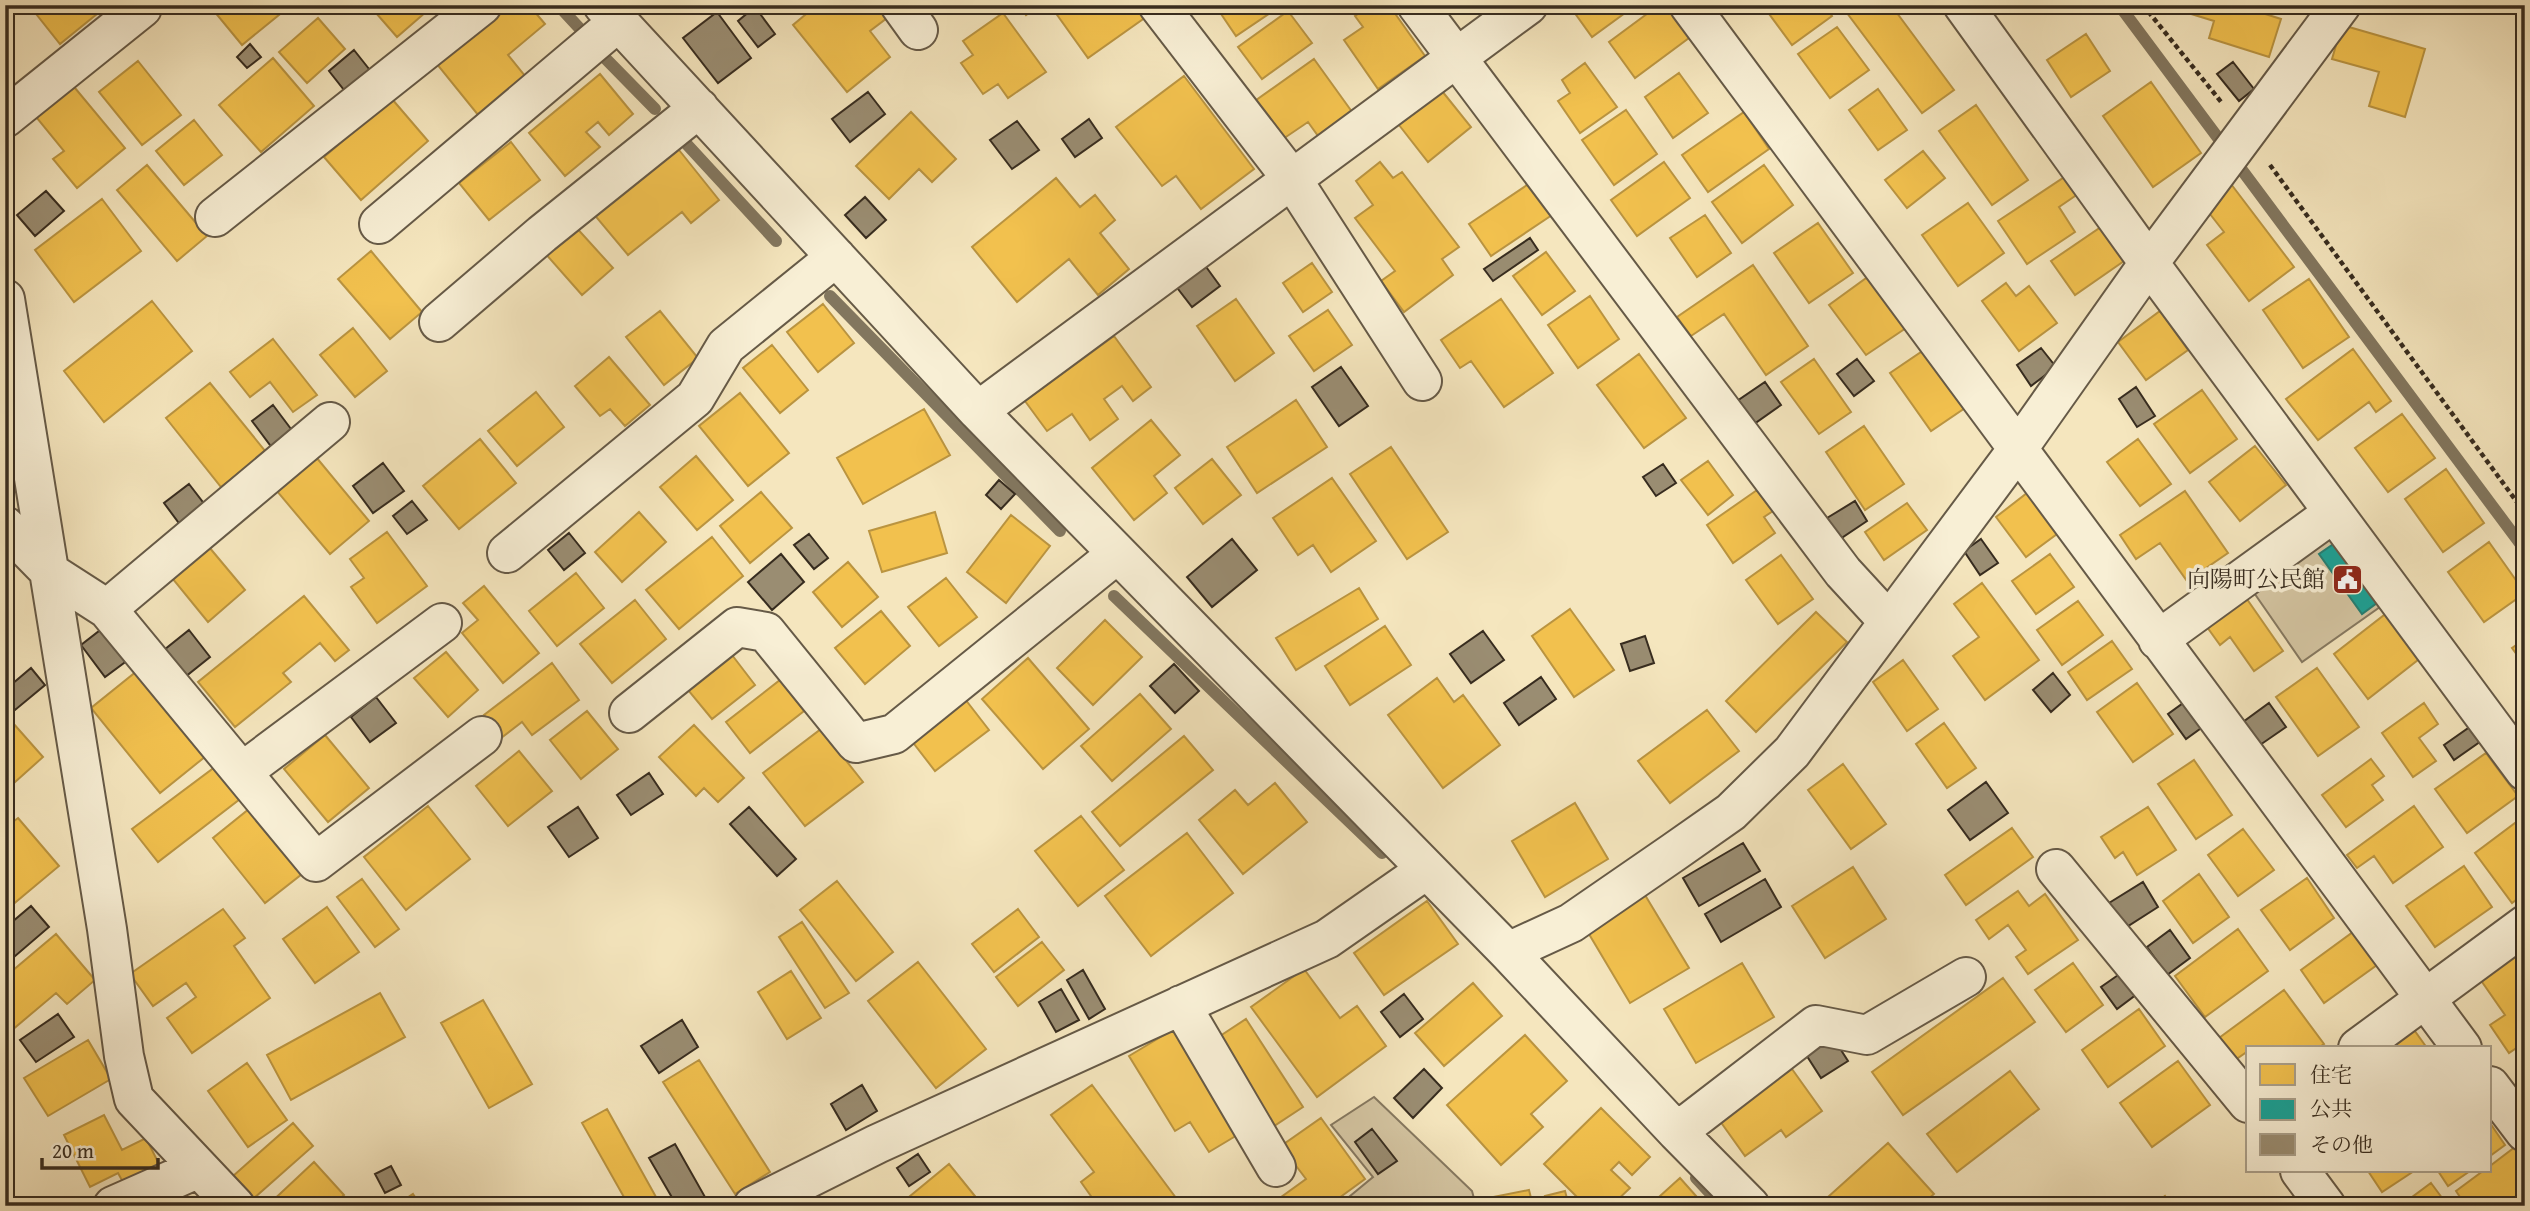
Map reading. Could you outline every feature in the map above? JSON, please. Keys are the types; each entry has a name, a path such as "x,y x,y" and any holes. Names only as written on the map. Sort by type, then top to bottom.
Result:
{"street":[{"path":"215,216 482,5"},
{"path":"1158,5 1292,179 1422,381"},
{"path":"1417,5 1843,572 1889,622"},
{"path":"978,411 1528,5"},
{"path":"1689,5 2460,1046"},
{"path":"1963,5 2149,263 2525,771"},
{"path":"1507,952 1572,923 1731,812 1792,752 2017,450 2149,263 2342,5"},
{"path":"5,118 142,8"},
{"path":"379,224 610,13 978,411 1507,952 1750,1206"},
{"path":"439,322 542,234 699,108"},
{"path":"507,553 695,398 726,346 836,257"},
{"path":"5,299 107,929 124,1056 134,1099 235,1206"},
{"path":"107,609 330,422"},
{"path":"2158,640 2333,513"},
{"path":"5,526 51,573 107,609 316,862 482,736"},
{"path":"629,713 737,626 766,632 856,743 894,734 1117,554"},
{"path":"242,772 442,623"},
{"path":"2056,869 2246,1101"},
{"path":"753,1206 877,1144 1327,939 1426,870"},
{"path":"2361,1046 2525,925"},
{"path":"1677,1132 1816,1025 1867,1035 1966,977"},
{"path":"1181,1005 1276,1167"},
{"path":"2492,1089 2525,1132"},
{"path":"113,1206 199,1168"},
{"path":"2301,1172 2326,1206"}],"path":[{"path":"2144,5 2525,513"}],"shaded area":[{"path":"2335,528 2387,602 2302,662 2250,587"},
{"path":"1374,1097 1472,1191 1476,1206 1338,1206 1373,1177 1331,1125"}],"building: 住宅":[{"path":"29,5 108,5 60,44"},
{"path":"209,5 281,5 285,10 242,45"},
{"path":"369,5 434,5 397,37"},
{"path":"507,5 529,5 545,24 508,55 530,82 483,121 436,63"},
{"path":"817,5 876,5 887,18 870,31 890,57 847,92 793,25"},
{"path":"1019,5 1040,5 1026,15"},
{"path":"1050,5 1138,5 1146,17 1088,58"},
{"path":"1215,5 1282,5 1236,36"},
{"path":"1371,5 1389,5 1425,56 1378,89 1344,40 1363,27 1355,16"},
{"path":"1569,5 1636,5 1592,37"},
{"path":"1659,5 1672,5 1693,35 1635,78 1609,42"},
{"path":"1824,5 1832,16 1792,45 1764,7"},
{"path":"1841,5 1891,5 1954,90 1922,113"},
{"path":"2190,5 2237,5 2281,19 2269,57 2209,38 2214,21 2188,13"},
{"path":"1288,11 1312,43 1262,79 1238,47"},
{"path":"1003,13 1046,72 1008,98 998,84 983,94 961,63 973,55 963,41"},
{"path":"318,18 345,49 307,83 279,52"},
{"path":"2342,25 2425,49 2405,117 2369,106 2379,72 2332,59"},
{"path":"1837,27 1869,70 1830,98 1798,54"},
{"path":"2086,34 2110,71 2071,97 2047,60"},
{"path":"273,58 314,106 261,152 219,105"},
{"path":"1314,59 1355,116 1321,140 1308,122 1280,141 1252,103"},
{"path":"138,61 181,115 142,145 99,92"},
{"path":"1585,63 1617,107 1580,133 1558,101 1570,93 1562,80"},
{"path":"1679,73 1708,113 1673,138 1645,97"},
{"path":"600,74 633,114 609,135 598,122 586,132 600,147 565,176 529,133"},
{"path":"1184,76 1254,169 1201,209 1176,176 1162,186 1116,127"},
{"path":"70,82 125,148 77,188 53,159 64,151 32,112"},
{"path":"2151,82 2201,153 2153,187 2103,116"},
{"path":"1878,89 1907,130 1878,150 1849,110"},
{"path":"1442,91 1471,127 1428,162 1399,125"},
{"path":"392,99 428,141 361,200 324,157"},
{"path":"1976,105 2028,180 1992,205 1939,131"},
{"path":"1626,110 1657,154 1614,185 1582,140"},
{"path":"911,112 956,159 932,182 919,169 889,199 856,166"},
{"path":"1744,112 1769,149 1708,192 1682,155"},
{"path":"194,120 222,155 184,185 156,151"},
{"path":"511,142 540,180 489,220 459,183"},
{"path":"675,145 719,200 691,223 682,212 628,255 592,212"},
{"path":"1923,151 1945,178 1907,208 1885,180"},
{"path":"1380,162 1393,178 1402,172 1459,247 1442,259 1453,275 1404,312 1381,281 1395,271 1355,218 1373,205 1356,181"},
{"path":"1664,162 1690,198 1637,236 1611,200"},
{"path":"147,165 207,236 177,261 117,190"},
{"path":"1764,165 1793,205 1742,243 1712,202"},
{"path":"2066,176 2078,194 2059,207 2075,232 2027,264 1998,221"},
{"path":"1056,178 1080,207 1095,195 1115,220 1100,233 1129,269 1098,295 1069,259 1017,302 972,247"},
{"path":"1530,183 1552,215 1491,256 1469,224"},
{"path":"2231,184 2294,267 2249,301 2207,245 2224,232 2203,205"},
{"path":"102,199 141,251 74,302 35,250"},
{"path":"1968,203 2004,253 1958,286 1922,235"},
{"path":"1705,215 1731,253 1697,277 1670,238"},
{"path":"1818,223 1853,273 1809,303 1774,253"},
{"path":"574,225 613,268 582,295 544,252"},
{"path":"2101,227 2124,261 2075,295 2051,261"},
{"path":"371,251 422,312 390,339 338,279"},
{"path":"1546,252 1575,291 1542,315 1513,276"},
{"path":"1312,263 1332,292 1303,312 1283,283"},
{"path":"1753,265 1808,346 1766,375 1724,314 1691,336 1677,317"},
{"path":"1869,276 1906,328 1866,355 1829,305"},
{"path":"2309,279 2349,337 2303,368 2263,310"},
{"path":"2006,283 2016,296 2029,286 2057,323 2019,351 1982,301"},
{"path":"1590,296 1619,339 1578,368 1548,325"},
{"path":"1236,299 1274,353 1235,381 1197,326"},
{"path":"1501,299 1553,373 1504,407 1471,361 1460,368 1441,340"},
{"path":"152,301 192,351 104,422 64,371"},
{"path":"823,304 854,343 818,372 787,332"},
{"path":"1328,310 1352,345 1314,371 1289,336"},
{"path":"660,311 698,358 664,385 626,337"},
{"path":"2160,311 2188,350 2146,380 2118,342"},
{"path":"353,328 387,371 355,397 320,355"},
{"path":"1114,336 1151,387 1133,401 1122,386 1104,399 1118,419 1090,440 1072,414 1047,431 1025,401"},
{"path":"273,339 317,395 293,412 270,382 250,397 230,372"},
{"path":"772,345 808,390 780,413 743,368"},
{"path":"1927,348 1968,406 1931,431 1890,373"},
{"path":"2353,349 2391,401 2376,412 2369,402 2318,440 2286,399"},
{"path":"1639,354 1686,418 1644,448 1597,385"},
{"path":"609,357 650,405 625,426 610,409 600,416 575,386"},
{"path":"1814,359 1851,412 1819,434 1781,382"},
{"path":"210,383 266,452 221,487 166,418"},
{"path":"2202,390 2237,439 2190,473 2154,424"},
{"path":"536,392 564,427 517,466 488,431"},
{"path":"740,393 789,453 748,486 699,426"},
{"path":"1296,400 1327,447 1257,493 1227,447"},
{"path":"924,409 950,455 863,504 837,458"},
{"path":"2402,414 2435,458 2388,492 2355,448"},
{"path":"1151,420 1180,455 1154,476 1167,493 1134,520 1092,468"},
{"path":"1864,426 1904,484 1865,510 1826,452"},
{"path":"480,439 516,483 459,529 423,486"},
{"path":"2138,439 2171,484 2140,506 2107,462"},
{"path":"2255,446 2286,485 2240,521 2209,482"},
{"path":"1391,447 1448,532 1407,559 1350,474"},
{"path":"696,456 733,500 697,530 660,487"},
{"path":"316,457 369,521 330,554 276,490"},
{"path":"1212,459 1241,495 1203,524 1175,488"},
{"path":"1708,461 1733,495 1708,515 1681,480"},
{"path":"2446,469 2484,523 2443,552 2405,499"},
{"path":"1332,478 1376,541 1331,572 1313,545 1298,555 1273,518"},
{"path":"1757,490 1773,511 1764,517 1775,533 1733,563 1707,525"},
{"path":"2185,491 2228,553 2187,581 2160,543 2136,559 2120,535"},
{"path":"761,492 792,528 750,563 720,526"},
{"path":"2027,493 2057,534 2026,557 1996,517"},
{"path":"1907,503 1927,530 1884,560 1865,532"},
{"path":"639,512 666,542 622,582 595,552"},
{"path":"935,512 947,553 882,572 869,531"},
{"path":"1011,515 1050,546 1006,603 967,572"},
{"path":"387,532 427,586 377,623 351,587 364,578 350,559"},
{"path":"712,537 743,576 679,629 646,590"},
{"path":"2489,542 2525,593 2484,622 2448,572"},
{"path":"209,547 245,590 208,622 172,578"},
{"path":"2050,554 2074,587 2036,614 2012,581"},
{"path":"1781,555 1813,599 1778,624 1746,580"},
{"path":"848,562 878,597 842,627 813,592"},
{"path":"576,573 604,608 557,646 529,611"},
{"path":"946,578 977,617 939,646 908,607"},
{"path":"1982,583 2039,660 1985,700 1953,656 1979,637 1954,604"},
{"path":"484,586 539,653 503,683 462,633 478,620 463,603"},
{"path":"1359,588 1378,619 1296,670 1276,638"},
{"path":"2242,592 2283,651 2254,671 2230,637 2220,645 2202,620"},
{"path":"304,596 349,650 335,661 320,643 283,673 291,682 235,727 198,682"},
{"path":"635,600 666,639 612,683 580,644"},
{"path":"2078,601 2103,635 2062,665 2037,630"},
{"path":"1570,609 1614,670 1574,697 1532,636"},
{"path":"881,611 910,646 865,684 835,648"},
{"path":"1816,612 1847,642 1756,732 1726,701"},
{"path":"2388,612 2423,656 2368,699 2334,654"},
{"path":"1105,620 1142,657 1093,705 1057,668"},
{"path":"1385,626 1411,665 1350,705 1325,666"},
{"path":"2525,639 2525,666 2512,648"},
{"path":"2112,641 2132,669 2087,700 2068,672"},
{"path":"446,652 478,690 448,717 414,678"},
{"path":"732,655 755,685 712,719 688,690"},
{"path":"1028,658 1089,729 1043,769 982,699"},
{"path":"1903,660 1938,709 1907,731 1873,682"},
{"path":"552,663 579,700 532,735 522,722 501,738 484,715"},
{"path":"2317,668 2359,727 2318,756 2276,697"},
{"path":"137,671 206,756 160,793 91,708"},
{"path":"1437,678 1454,702 1463,695 1500,745 1443,788 1388,715"},
{"path":"780,680 804,711 750,753 726,722"},
{"path":"2137,683 2173,734 2133,762 2097,712"},
{"path":"1140,694 1171,729 1112,781 1081,746"},
{"path":"965,699 989,730 935,771 911,740"},
{"path":"2424,703 2438,724 2419,738 2436,761 2413,777 2382,733"},
{"path":"1707,710 1739,751 1670,803 1638,761"},
{"path":"587,711 618,749 581,779 550,740"},
{"path":"5,714 43,757 5,791"},
{"path":"1944,723 1976,768 1947,788 1916,744"},
{"path":"694,725 744,778 718,802 704,788 696,796 659,757"},
{"path":"821,729 863,782 805,826 763,773"},
{"path":"325,735 369,788 328,822 284,769"},
{"path":"1184,736 1213,770 1120,846 1092,812"},
{"path":"519,751 552,791 508,826 476,786"},
{"path":"2486,753 2518,796 2467,833 2435,789"},
{"path":"2371,759 2384,776 2372,785 2383,800 2346,827 2322,795"},
{"path":"2194,760 2232,815 2196,839 2158,784"},
{"path":"1843,764 1886,824 1851,849 1808,790"},
{"path":"215,767 240,799 158,862 132,829"},
{"path":"1275,783 1307,822 1243,874 1199,820 1235,790 1248,805"},
{"path":"1575,803 1608,859 1545,897 1512,841"},
{"path":"428,806 470,859 406,910 364,857"},
{"path":"2414,806 2443,847 2393,883 2374,856 2357,868 2347,855"},
{"path":"2148,807 2176,850 2137,875 2123,852 2115,858 2101,837"},
{"path":"249,809 302,874 265,903 213,838"},
{"path":"1081,816 1124,870 1078,906 1035,851"},
{"path":"2523,817 2525,893 2512,903 2475,853"},
{"path":"18,818 59,866 5,911 5,828"},
{"path":"2012,828 2033,857 1966,905 1945,875"},
{"path":"2243,829 2274,870 2238,896 2208,855"},
{"path":"1187,833 1233,893 1151,956 1105,896"},
{"path":"2464,866 2492,907 2435,947 2406,906"},
{"path":"1853,867 1886,919 1825,958 1792,906"},
{"path":"2199,874 2229,917 2193,943 2163,901"},
{"path":"2307,878 2334,918 2290,950 2261,910"},
{"path":"362,879 399,929 375,947 337,897"},
{"path":"837,881 893,952 856,981 800,910"},
{"path":"2018,891 2029,906 2045,894 2078,940 2028,974 2016,957 2026,950 2008,925 1989,939 1976,920"},
{"path":"1645,895 1689,968 1630,1003 1586,929"},
{"path":"1427,901 1458,944 1384,995 1354,953"},
{"path":"327,907 359,952 315,983 283,939"},
{"path":"223,909 245,938 234,946 270,998 192,1053 167,1018 196,997 186,983 153,1006 130,974"},
{"path":"1018,909 1039,937 994,972 972,944"},
{"path":"802,922 849,993 825,1008 779,937"},
{"path":"2238,929 2268,971 2205,1017 2175,976"},
{"path":"2353,932 2377,965 2324,1003 2301,970"},
{"path":"56,934 95,980 67,1004 56,993 5,1036 5,977"},
{"path":"1042,942 1064,970 1018,1006 996,977"},
{"path":"2525,948 2525,1042 2509,1053 2490,1025 2505,1015 2480,979"},
{"path":"918,962 986,1049 936,1088 868,1001"},
{"path":"1742,963 1774,1017 1696,1063 1664,1009"},
{"path":"2073,963 2103,1005 2066,1032 2035,990"},
{"path":"1304,969 1340,1018 1357,1006 1386,1046 1317,1097 1251,1007"},
{"path":"791,971 821,1018 787,1039 758,992"},
{"path":"2003,978 2035,1022 1903,1115 1872,1072"},
{"path":"1473,983 1502,1016 1444,1066 1415,1033"},
{"path":"2284,990 2324,1044 2246,1046 2246,1052 2235,1060 2219,1038"},
{"path":"380,993 405,1037 291,1100 267,1055"},
{"path":"483,1000 532,1084 489,1108 441,1023"},
{"path":"2139,1009 2165,1046 2108,1087 2082,1050"},
{"path":"1246,1019 1303,1107 1271,1128 1214,1040"},
{"path":"1179,1026 1244,1131 1209,1152 1190,1122 1175,1131 1129,1056"},
{"path":"2412,1027 2426,1046 2385,1046"},
{"path":"1525,1035 1567,1081 1531,1114 1543,1127 1501,1165 1447,1105"},
{"path":"88,1040 111,1079 48,1116 24,1078"},
{"path":"699,1060 770,1172 735,1194 663,1082"},
{"path":"2178,1061 2210,1105 2152,1147 2120,1103"},
{"path":"247,1063 287,1120 248,1147 208,1091"},
{"path":"1792,1069 1822,1111 1786,1137 1781,1130 1745,1156 1720,1121"},
{"path":"2010,1071 2039,1109 1957,1172 1927,1134"},
{"path":"1092,1085 1179,1202 1173,1206 1098,1206 1081,1182 1094,1172 1051,1115"},
{"path":"1601,1108 1650,1157 1632,1175 1619,1162 1611,1170 1630,1188 1611,1206 1586,1206 1544,1164"},
{"path":"607,1109 661,1206 629,1206 582,1123"},
{"path":"104,1115 122,1150 146,1138 160,1166 124,1184 118,1173 90,1187 64,1135"},
{"path":"1321,1118 1365,1179 1328,1206 1281,1206 1277,1200 1306,1179 1281,1146"},
{"path":"293,1123 313,1146 253,1199 233,1176"},
{"path":"2492,1126 2505,1145 2492,1155"},
{"path":"1888,1143 1934,1194 1920,1206 1818,1206"},
{"path":"2515,1147 2525,1161 2525,1206 2522,1206 2516,1196 2503,1206 2466,1206 2456,1191 2482,1172 2492,1172 2492,1164"},
{"path":"314,1162 344,1195 333,1206 267,1206"},
{"path":"949,1164 983,1206 898,1206"},
{"path":"2369,1172 2412,1172 2382,1192"},
{"path":"2439,1172 2469,1172 2448,1186"},
{"path":"1680,1178 1705,1206 1649,1206"},
{"path":"2431,1183 2448,1206 2400,1206"},
{"path":"1529,1190 1533,1206 1489,1206 1488,1198"},
{"path":"1565,1191 1569,1206 1548,1206 1545,1196"},
{"path":"413,1194 421,1206 395,1206"},
{"path":"185,1196 190,1206 167,1206"},
{"path":"2165,1196 2172,1206 2152,1206"}],"building: 公共":[{"name":"向陽町公民館","path":"2335,543 2377,603 2362,614 2319,554"}],"building: その他":[{"path":"755,7 775,34 758,47 738,21"},
{"path":"717,12 751,58 718,83 683,38"},
{"path":"250,44 261,57 247,68 237,57"},
{"path":"354,50 373,74 348,95 329,71"},
{"path":"2233,62 2254,89 2239,101 2217,74"},
{"path":"868,92 885,114 850,142 832,119"},
{"path":"1089,119 1102,138 1075,157 1062,139"},
{"path":"1017,121 1039,150 1012,169 990,140"},
{"path":"46,191 64,211 35,236 17,215"},
{"path":"865,197 886,220 866,238 845,215"},
{"path":"1530,238 1538,250 1493,281 1484,269"},
{"path":"1204,264 1220,286 1192,307 1175,285"},
{"path":"2041,348 2056,367 2031,386 2017,365"},
{"path":"1857,359 1874,381 1854,396 1837,374"},
{"path":"1341,367 1368,406 1339,426 1312,387"},
{"path":"1765,382 1781,405 1754,424 1737,401"},
{"path":"2136,387 2155,416 2137,427 2119,399"},
{"path":"273,405 294,433 273,449 252,421"},
{"path":"383,463 404,491 373,513 353,486"},
{"path":"1663,464 1676,483 1656,496 1643,477"},
{"path":"999,480 1015,494 1001,509 986,495"},
{"path":"189,484 209,510 184,530 164,503"},
{"path":"412,501 427,520 407,534 393,516"},
{"path":"1855,501 1867,521 1840,539 1827,518"},
{"path":"569,533 585,553 564,570 548,550"},
{"path":"809,534 828,558 814,569 794,545"},
{"path":"1232,539 1257,570 1212,607 1187,577"},
{"path":"1981,539 1998,563 1980,575 1964,551"},
{"path":"781,554 804,582 772,610 748,582"},
{"path":"108,624 132,657 105,677 81,645"},
{"path":"189,630 210,657 185,677 164,650"},
{"path":"1483,631 1504,660 1471,683 1450,654"},
{"path":"1645,636 1654,663 1630,671 1621,644"},
{"path":"1174,664 1199,691 1175,713 1150,686"},
{"path":"31,668 45,685 15,710 5,700 5,690"},
{"path":"2053,673 2070,695 2051,712 2033,690"},
{"path":"1541,677 1556,699 1519,725 1504,703"},
{"path":"376,697 396,723 370,742 351,717"},
{"path":"2186,701 2204,726 2186,739 2168,714"},
{"path":"2269,703 2286,727 2260,745 2243,722"},
{"path":"2474,724 2484,739 2454,760 2444,745"},
{"path":"649,773 663,794 631,815 617,795"},
{"path":"1986,782 2008,813 1970,840 1948,810"},
{"path":"578,807 598,838 569,857 548,827"},
{"path":"749,807 796,859 777,876 730,824"},
{"path":"1743,843 1760,871 1699,906 1683,878"},
{"path":"1765,879 1781,907 1721,942 1705,914"},
{"path":"2143,882 2158,907 2125,928 2109,903"},
{"path":"31,906 49,927 7,963 5,928"},
{"path":"2170,930 2190,958 2167,975 2147,947"},
{"path":"1083,970 1105,1009 1089,1019 1067,980"},
{"path":"2121,973 2137,994 2117,1009 2101,987"},
{"path":"1061,989 1079,1020 1056,1032 1039,1002"},
{"path":"1404,994 1423,1019 1400,1037 1381,1012"},
{"path":"58,1014 74,1037 36,1062 20,1040"},
{"path":"682,1020 698,1047 659,1073 641,1046"},
{"path":"1832,1036 1848,1061 1821,1078 1805,1053"},
{"path":"1424,1069 1442,1088 1413,1118 1394,1098"},
{"path":"862,1085 877,1111 846,1130 831,1104"},
{"path":"1372,1129 1397,1161 1378,1174 1355,1142"},
{"path":"675,1144 705,1197 689,1206 677,1206 649,1158"},
{"path":"918,1154 930,1172 909,1186 897,1168"},
{"path":"391,1166 401,1185 385,1193 375,1174"}],"waterway":[{"path":"558,5 582,31"},
{"path":"2119,5 2525,550"},
{"path":"604,57 655,109"},
{"path":"681,138 776,241"},
{"path":"830,296 1060,531"},
{"path":"1114,596 1382,853"},
{"path":"1696,1178 1722,1206"}],"place":[{"name":"向陽町公民館","path":"2348,579"}]}
